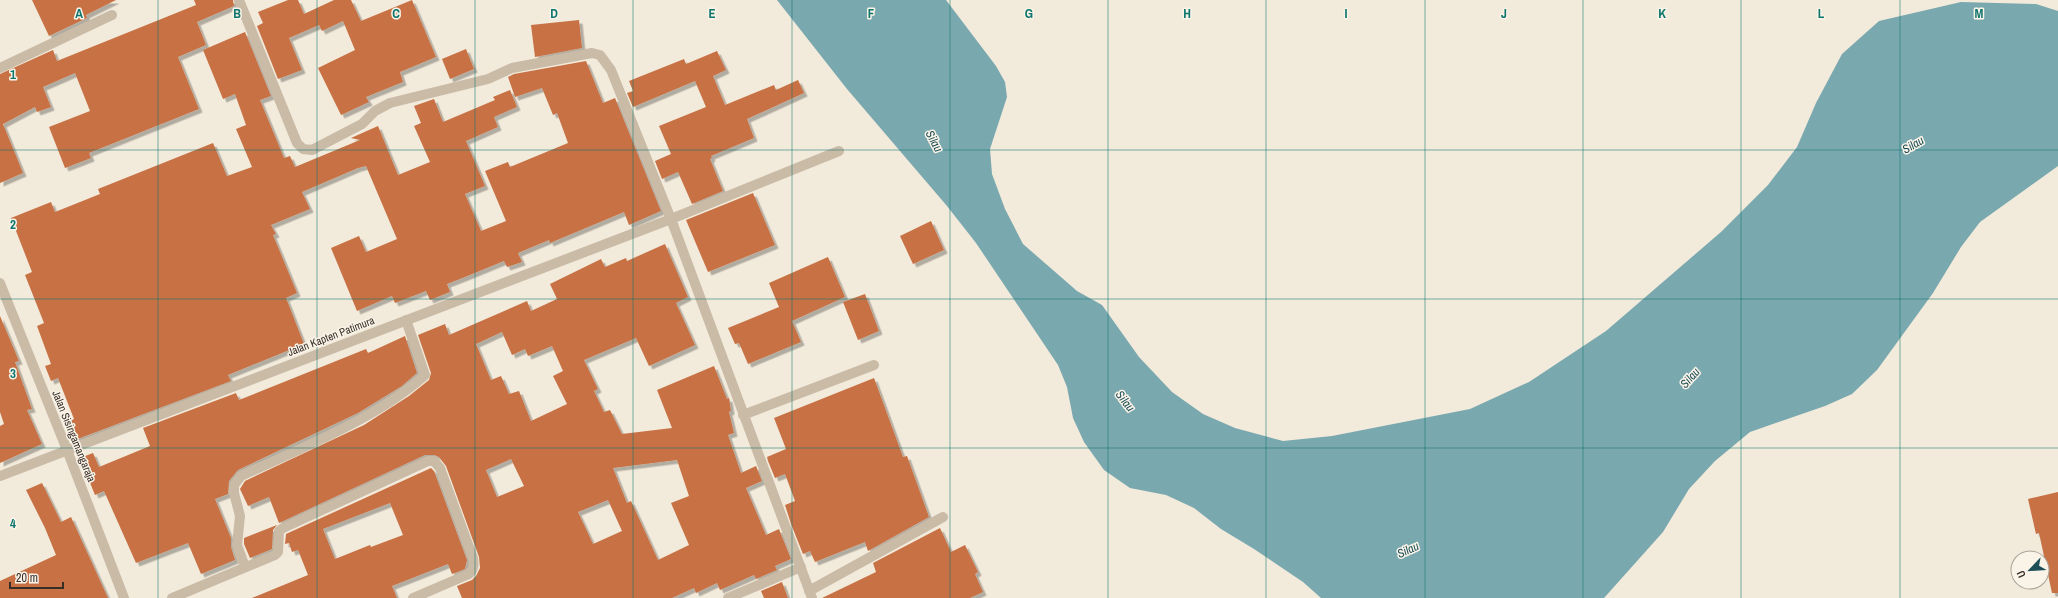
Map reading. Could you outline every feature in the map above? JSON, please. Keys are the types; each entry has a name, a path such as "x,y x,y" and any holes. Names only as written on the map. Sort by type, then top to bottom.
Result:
{"street":[{"path":"239,0 297,143 303,149 312,150 362,124 375,111 390,103 488,79 512,68 592,53 600,55 611,70 670,218 810,594 943,517"},
{"path":"0,68 112,15"},
{"name":"Jalan Kapten Patimura","path":"0,476 670,218 839,151"},
{"name":"Jalan Sisingamangaraja","path":"0,283 68,450 124,598"},
{"path":"245,568 236,538 240,523 234,493 237,480 241,476 304,448 373,411 425,375 406,320"},
{"path":"743,415 874,365"},
{"path":"172,598 245,568 278,552 279,531 283,528 428,461 434,461 440,468 474,564 472,571 469,574 413,598"},
{"path":"728,598 801,567"}],"water":[{"name":"Silau","path":"777,0 946,0 996,66 1005,82 1007,97 990,149 992,174 1005,209 1023,244 1077,291 1102,305 1139,357 1172,392 1203,414 1235,428 1283,441 1332,436 1470,409 1529,382 1606,331 1721,232 1768,185 1797,147 1816,103 1842,54 1879,21 1961,2 2036,4 2058,11 2058,166 1980,222 1961,247 1933,293 1877,370 1852,394 1825,406 1750,432 1715,461 1689,489 1663,532 1604,598 1321,598 1303,582 1221,529 1194,508 1166,495 1130,488 1104,470 1084,442 1073,418 1067,387 1058,365 976,243 947,206 847,89"}],"building":[{"path":"32,0 116,0 86,15 87,18 49,36"},
{"path":"194,0 233,0 234,6 197,22 206,45 178,57 199,109 89,153 91,158 65,168 49,127 90,111 75,73 43,87 51,107 37,112 35,107 3,124 23,173 0,183 0,74 53,50 57,61 196,5"},
{"path":"288,0 298,0 304,14 334,0 351,0 361,21 412,0 436,57 400,72 403,82 366,97 369,102 341,115 318,68 355,50 343,21 322,31 319,25 289,38 302,70 278,79 257,26 263,23 258,12"},
{"path":"579,20 582,48 535,57 531,25"},
{"path":"245,32 271,96 260,100 284,158 290,156 295,167 360,140 351,138 378,126 398,175 430,162 414,126 421,123 414,106 434,99 443,122 495,100 493,97 510,90 517,107 494,117 498,127 466,141 485,186 465,194 481,231 506,221 485,171 508,162 510,167 568,143 557,113 553,115 542,88 515,97 508,77 514,74 586,61 603,103 615,98 661,211 629,225 624,212 550,243 549,240 518,253 522,262 507,267 504,261 447,284 450,292 430,300 426,291 395,303 392,296 357,311 331,248 359,236 366,252 397,239 366,166 358,168 302,192 310,209 271,225 276,234 273,235 297,293 286,298 304,344 228,375 231,381 75,440 68,422 74,419 58,378 51,381 45,366 51,364 37,326 44,323 25,275 32,272 11,218 51,202 55,212 100,194 98,189 213,143 227,176 252,167 236,129 246,125 235,94 223,99 203,50"},
{"path":"466,49 474,69 450,79 442,59"},
{"path":"717,51 726,70 713,76 725,105 774,85 776,90 798,80 804,93 747,119 754,138 711,156 712,158 710,159 723,191 692,204 678,172 662,179 655,161 671,154 659,126 706,107 695,81 633,107 627,93 633,91 629,81 684,59 686,64"},
{"path":"753,193 775,245 708,272 686,220"},
{"path":"931,221 944,250 913,264 900,236"},
{"path":"665,244 688,297 676,303 695,345 649,366 636,338 584,360 598,389 594,391 604,412 610,410 622,434 672,428 657,390 714,366 727,399 729,398 731,411 729,412 734,433 728,435 741,473 756,466 762,481 746,488 766,535 779,529 791,559 775,566 777,570 756,579 754,575 720,590 717,583 696,593 694,588 672,598 462,598 457,586 472,580 476,576 480,568 479,557 446,466 439,457 434,455 425,455 279,523 269,497 248,506 240,489 245,481 364,425 409,396 429,380 431,373 418,335 445,324 449,335 527,301 531,311 557,299 550,284 601,259 605,267 626,258 627,261","holes":["502,332 512,355 525,349 528,356 552,346 563,371 553,376 567,404 531,421 519,391 509,394 501,376 491,380 476,344","511,459 524,486 497,497 486,470","677,460 689,496 671,503 689,545 658,560 631,501 627,503 613,468","608,500 622,531 593,544 578,512"]},
{"path":"828,257 845,297 792,321 801,342 748,364 739,343 735,344 728,328 779,307 769,283"},
{"path":"865,294 879,331 858,340 843,302"},
{"path":"0,316 19,361 15,362 32,409 27,410 42,444 0,463 0,426 4,424 0,412"},
{"path":"405,336 417,373 402,386 358,413 238,470 229,481 228,494 215,499 231,538 231,547 235,560 201,574 188,543 136,563 104,491 95,495 80,458 93,453 99,467 150,446 143,428 236,393 239,400 366,349 368,353"},
{"path":"874,378 903,457 907,456 929,517 868,551 865,542 815,562 810,551 803,554 791,524 785,505 795,501 785,474 775,478 768,461 767,457 786,449 774,418"},
{"path":"431,468 434,471 467,560 465,569 452,574 448,564 392,586 397,598 252,598 308,575 298,550 292,552 289,543 285,544 286,534","holes":["390,503 403,535 371,547 370,545 335,559 323,529"]},
{"path":"42,483 61,522 71,517 108,598 0,598 0,581 56,555 45,528 26,490"},
{"path":"2058,492 2058,593 2052,593 2050,584 2050,550 2043,550 2039,533 2036,534 2028,499"},
{"path":"277,525 273,530 272,549 250,558 244,544 244,538"},
{"path":"940,528 951,552 965,545 978,572 975,574 983,592 970,598 822,598 876,572 873,563"},
{"path":"782,582 788,598 764,598 761,591"}]}
